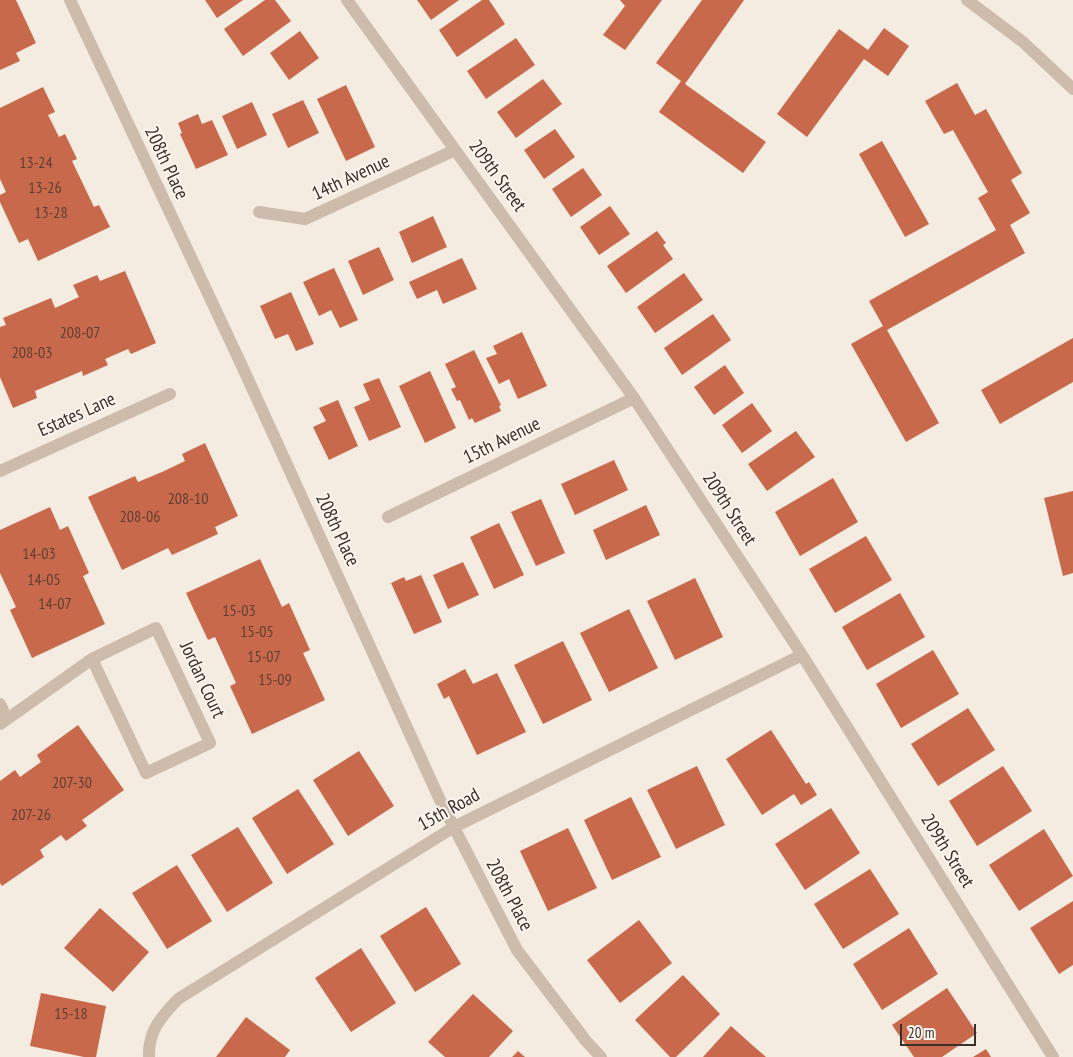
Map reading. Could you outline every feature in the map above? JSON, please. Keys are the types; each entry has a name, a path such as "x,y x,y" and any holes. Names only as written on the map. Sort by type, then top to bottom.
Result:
{"street":[{"name":"208th Place","path":"70,0 242,366 454,827 516,950 586,1041 601,1057"},
{"name":"209th Street","path":"347,0 634,398 802,655 1052,1057"},
{"path":"967,0 1023,42 1073,89"},
{"name":"14th Avenue","path":"259,212 305,219 455,150"},
{"name":"Estates Lane","path":"0,471 170,394"},
{"name":"15th Avenue","path":"388,517 634,398"},
{"name":"Jordan Court","path":"156,628 210,742 146,773 92,659 156,628"},
{"name":"15th Road","path":"149,1051 158,1022 178,999 454,827 802,655"},
{"path":"0,704 4,722 92,659"}],"building":[{"path":"0,0 16,0 36,43 16,53 20,61 0,70"},
{"path":"205,0 243,0 217,18"},
{"path":"265,0 275,0 291,21 243,56 224,29"},
{"path":"417,0 459,0 431,20"},
{"path":"482,0 489,0 505,24 457,57 439,30"},
{"path":"620,0 662,0 625,50 603,35 625,6"},
{"path":"702,0 744,0 685,84 766,142 743,173 659,112 681,81 656,63"},
{"path":"884,28 909,46 888,76 864,59 807,137 777,114 839,29 868,50"},
{"path":"300,31 319,58 289,80 270,53"},
{"path":"516,38 535,65 486,99 467,71"},
{"path":"543,79 562,104 516,138 497,112"},
{"path":"957,83 975,115 986,109 1022,173 1011,180 1030,213 1010,225 1025,253 887,330 939,423 906,442 851,344 883,326 869,301 996,230 978,198 988,192 953,130 944,134 925,101"},
{"path":"346,85 375,147 346,161 317,99"},
{"path":"43,87 55,112 48,115 59,137 65,134 77,159 72,161 94,207 99,205 110,227 38,261 28,239 19,243 0,202 0,195 6,192 0,179 0,108"},
{"path":"303,100 319,133 288,148 272,114"},
{"path":"252,102 267,135 237,149 222,116"},
{"path":"198,114 202,124 212,120 228,155 196,169 180,134 182,133 178,123"},
{"path":"555,129 575,157 544,179 524,150"},
{"path":"882,141 929,224 905,237 859,154"},
{"path":"583,168 602,195 571,217 552,189"},
{"path":"610,206 630,234 599,255 580,227"},
{"path":"433,216 447,247 412,263 399,232"},
{"path":"657,231 666,243 663,245 673,259 626,293 607,266"},
{"path":"379,247 394,280 363,295 348,261"},
{"path":"462,258 477,289 443,304 437,290 417,299 409,282"},
{"path":"334,268 358,320 340,328 331,310 319,316 303,282"},
{"path":"125,271 156,343 131,354 128,349 105,359 108,365 83,376 82,371 35,391 37,398 13,408 0,377 0,327 6,325 3,318 51,298 55,308 79,297 73,285 97,275 100,281"},
{"path":"684,273 703,300 655,333 637,307"},
{"path":"291,292 314,344 296,351 288,334 275,339 260,306"},
{"path":"713,314 731,340 682,375 664,348"},
{"path":"522,332 547,386 518,399 509,379 499,384 486,358 497,354 493,346"},
{"path":"1073,338 1073,382 1000,424 981,390"},
{"path":"474,350 501,405 499,406 501,411 475,423 472,418 469,420 460,400 457,401 451,389 456,387 445,364"},
{"path":"725,365 744,393 714,415 694,387"},
{"path":"430,371 456,428 425,443 399,386"},
{"path":"379,378 401,427 369,441 354,407 370,400 363,384"},
{"path":"338,400 358,446 329,460 313,427 326,421 319,408"},
{"path":"752,403 772,431 742,453 722,425"},
{"path":"796,431 815,457 767,491 748,464"},
{"path":"205,443 238,516 215,527 218,534 172,555 168,548 122,570 88,497 135,476 138,482 162,472 185,461 182,454"},
{"path":"614,460 628,490 575,515 561,484"},
{"path":"833,478 858,522 800,556 775,512"},
{"path":"1073,491 1073,573 1063,576 1044,498"},
{"path":"541,499 565,553 536,566 511,512"},
{"path":"646,505 660,535 606,560 593,530"},
{"path":"50,507 60,530 68,526 89,573 83,576 105,624 32,658 10,610 16,607 0,573 0,530"},
{"path":"499,523 524,575 494,589 470,537"},
{"path":"866,536 892,580 835,613 809,569"},
{"path":"260,559 282,607 289,603 310,650 303,653 325,700 252,734 230,686 236,683 215,637 208,640 186,593"},
{"path":"463,562 479,595 448,609 433,575"},
{"path":"421,575 442,622 414,634 391,583 404,577 406,581"},
{"path":"695,578 723,637 675,660 647,601"},
{"path":"900,593 925,637 867,670 842,627"},
{"path":"629,609 658,668 609,692 580,633"},
{"path":"563,641 592,700 543,724 514,665"},
{"path":"933,650 959,694 901,728 876,684"},
{"path":"465,669 473,684 497,673 526,732 477,755 449,696 444,699 437,684"},
{"path":"968,708 995,750 938,786 911,744"},
{"path":"78,725 124,790 82,820 87,826 66,841 61,835 40,850 44,857 2,886 0,883 0,781 15,770 20,777 41,762 37,755"},
{"path":"771,730 806,784 809,782 817,795 801,805 794,794 762,815 726,759"},
{"path":"359,751 394,806 348,836 313,780"},
{"path":"697,766 725,825 676,849 647,790"},
{"path":"1003,766 1032,811 977,846 949,801"},
{"path":"298,789 334,844 287,874 252,818"},
{"path":"631,797 661,857 612,880 584,820"},
{"path":"831,808 860,853 805,890 775,844"},
{"path":"238,827 273,883 227,912 191,855"},
{"path":"568,828 597,888 548,911 520,851"},
{"path":"1044,829 1073,876 1019,911 989,865"},
{"path":"177,865 212,921 167,949 132,893"},
{"path":"870,869 899,914 843,949 814,904"},
{"path":"1073,901 1073,965 1059,974 1030,928"},
{"path":"426,907 461,964 415,992 380,936"},
{"path":"100,908 149,952 113,992 64,948"},
{"path":"639,920 672,963 620,1003 587,960"},
{"path":"909,928 938,974 882,1010 853,964"},
{"path":"361,948 396,1003 351,1032 315,978"},
{"path":"683,975 720,1014 676,1057 670,1057 635,1020"},
{"path":"947,988 977,1033 942,1057 914,1057 892,1025"},
{"path":"41,993 106,1006 96,1057 84,1057 30,1046"},
{"path":"473,994 513,1031 489,1057 445,1057 428,1042"},
{"path":"246,1017 290,1050 285,1057 216,1057"},
{"path":"731,1026 751,1044 766,1057 703,1057"},
{"path":"986,1049 991,1057 973,1057"},
{"path":"518,1051 525,1057 512,1057"}]}
